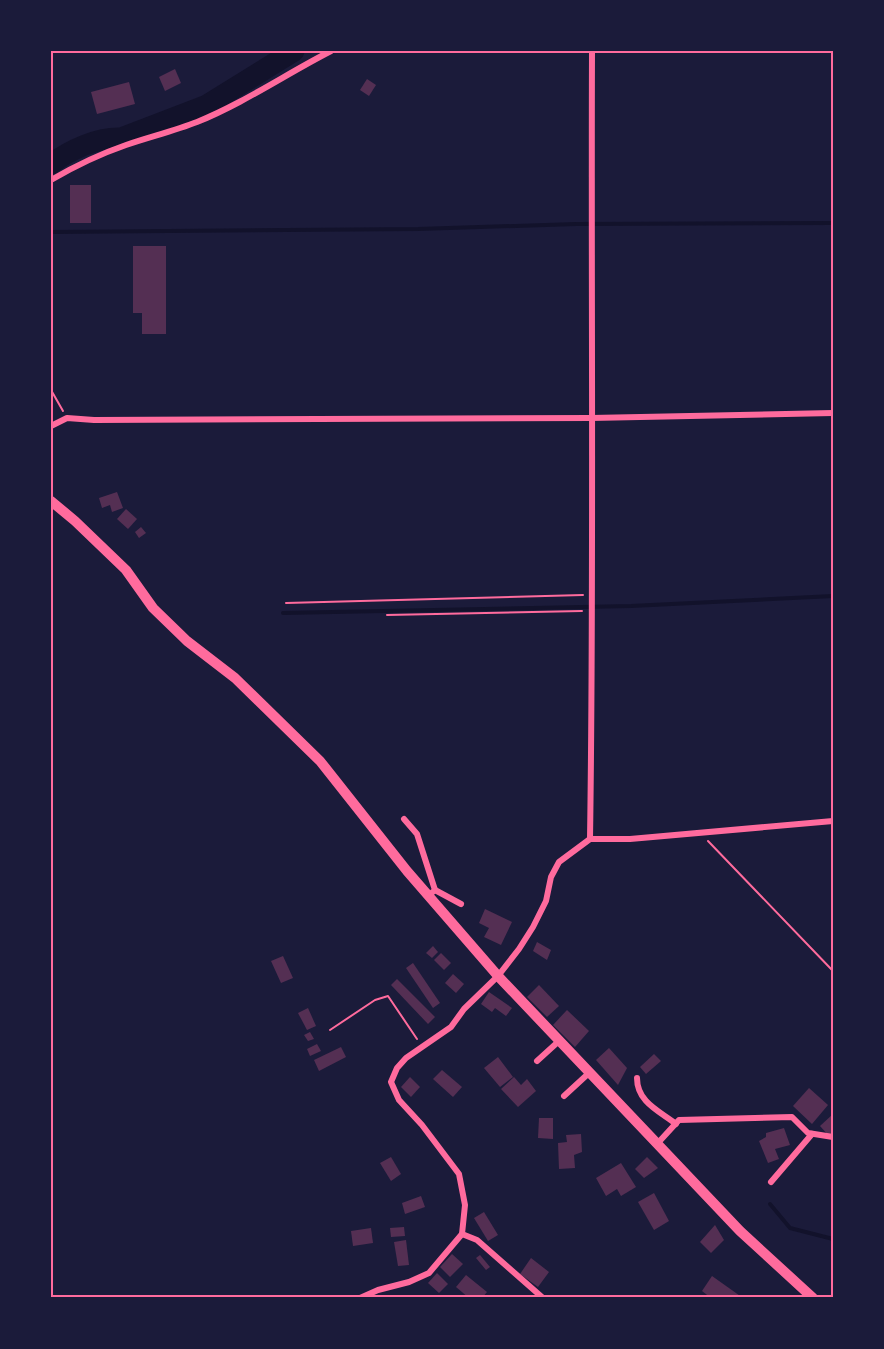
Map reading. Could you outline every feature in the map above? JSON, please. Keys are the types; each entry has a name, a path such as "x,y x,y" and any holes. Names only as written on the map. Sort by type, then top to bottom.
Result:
{"main road":[{"path":"51,501 126,570 153,608 179,633 235,678 320,761 432,893 498,976 740,1231 813,1298"}],"street":[{"path":"51,180 74,167 126,145 195,123 234,106 331,51"},
{"path":"590,839 593,611 592,51"},
{"path":"51,426 68,418 94,420 591,417 833,413"},
{"path":"404,819 417,834 432,893 461,904"},
{"path":"360,1298 429,1273 462,1234 465,1205 459,1174 422,1125 399,1100 391,1082 396,1068 406,1058 451,1027 464,1009 498,976 519,949 546,901 551,877 559,862 590,839 630,839 833,821"},
{"path":"537,1061 559,1041"},
{"path":"564,1096 589,1073"},
{"path":"637,1078 637,1089 641,1097 676,1124"},
{"path":"657,1144 679,1120 792,1117 808,1133 833,1137"},
{"path":"771,1182 812,1134"},
{"path":"462,1234 477,1240 543,1298"}],"path":[{"path":"51,390 68,418"},
{"path":"286,603 592,595"},
{"path":"387,615 593,611"},
{"path":"700,833 833,971"},
{"path":"330,1030 375,1000 388,996 422,1047"}],"building":[{"path":"175,69 181,83 165,91 159,77"},
{"path":"367,79 376,85 369,96 360,90"},
{"path":"129,82 135,104 97,114 91,92"},
{"path":"70,185 91,185 91,223 70,223"},
{"path":"133,246 166,246 166,334 142,334 142,313 133,313"},
{"path":"117,492 123,508 112,512 110,505 102,508 99,498"},
{"path":"126,509 137,519 128,529 117,519"},
{"path":"141,527 146,533 139,538 135,532"},
{"path":"485,909 512,922 501,945 484,937 489,928 479,923"},
{"path":"537,942 551,950 547,960 533,951"},
{"path":"433,946 438,952 432,958 426,953"},
{"path":"441,953 451,963 444,970 434,960"},
{"path":"283,956 293,978 281,983 271,961"},
{"path":"413,963 440,1003 433,1008 406,968"},
{"path":"453,974 464,984 456,993 445,983"},
{"path":"397,979 435,1017 428,1024 391,985"},
{"path":"539,985 559,1006 547,1017 527,997"},
{"path":"489,992 512,1008 506,1016 495,1008 492,1012 481,1004"},
{"path":"308,1008 316,1026 307,1030 298,1013"},
{"path":"567,1010 589,1031 575,1047 553,1025"},
{"path":"310,1032 314,1039 308,1041 304,1035"},
{"path":"317,1044 321,1051 310,1056 307,1049"},
{"path":"341,1047 346,1057 319,1071 314,1060"},
{"path":"609,1048 627,1068 618,1085 596,1060"},
{"path":"654,1054 661,1061 646,1074 640,1067"},
{"path":"498,1057 513,1077 500,1087 484,1068"},
{"path":"442,1070 462,1087 453,1097 433,1079"},
{"path":"410,1077 420,1087 411,1097 401,1087"},
{"path":"514,1077 521,1085 527,1079 536,1091 518,1107 501,1089"},
{"path":"809,1088 828,1105 812,1124 793,1106"},
{"path":"833,1114 833,1133 829,1136 820,1126"},
{"path":"539,1118 553,1118 553,1139 538,1138"},
{"path":"784,1128 790,1145 775,1149 779,1159 768,1163 759,1141 766,1137 766,1133"},
{"path":"581,1134 582,1152 574,1155 575,1168 559,1169 558,1143 567,1142 566,1135"},
{"path":"391,1157 401,1174 391,1181 380,1163"},
{"path":"647,1157 658,1168 644,1178 635,1169"},
{"path":"621,1163 636,1187 621,1196 617,1189 606,1196 596,1178"},
{"path":"654,1193 669,1221 654,1230 638,1202"},
{"path":"421,1196 425,1207 405,1214 402,1203"},
{"path":"484,1212 498,1235 488,1241 474,1218"},
{"path":"715,1225 724,1240 711,1253 700,1242"},
{"path":"404,1227 405,1236 391,1237 390,1228"},
{"path":"371,1228 373,1243 353,1246 351,1231"},
{"path":"406,1240 409,1265 398,1266 394,1242"},
{"path":"452,1254 463,1264 450,1277 440,1267"},
{"path":"480,1255 490,1267 486,1270 476,1258"},
{"path":"531,1258 549,1272 538,1287 520,1274"},
{"path":"437,1273 448,1284 439,1293 428,1283"},
{"path":"466,1275 487,1292 482,1298 469,1298 456,1287"},
{"path":"712,1276 743,1298 711,1298 702,1291"}],"waterway":[{"path":"51,164 84,145 121,138 207,105 294,51"},
{"path":"51,232 418,229 576,224 833,223"},
{"path":"283,613 631,606 833,596"},
{"path":"770,1204 790,1228 833,1239"}]}
